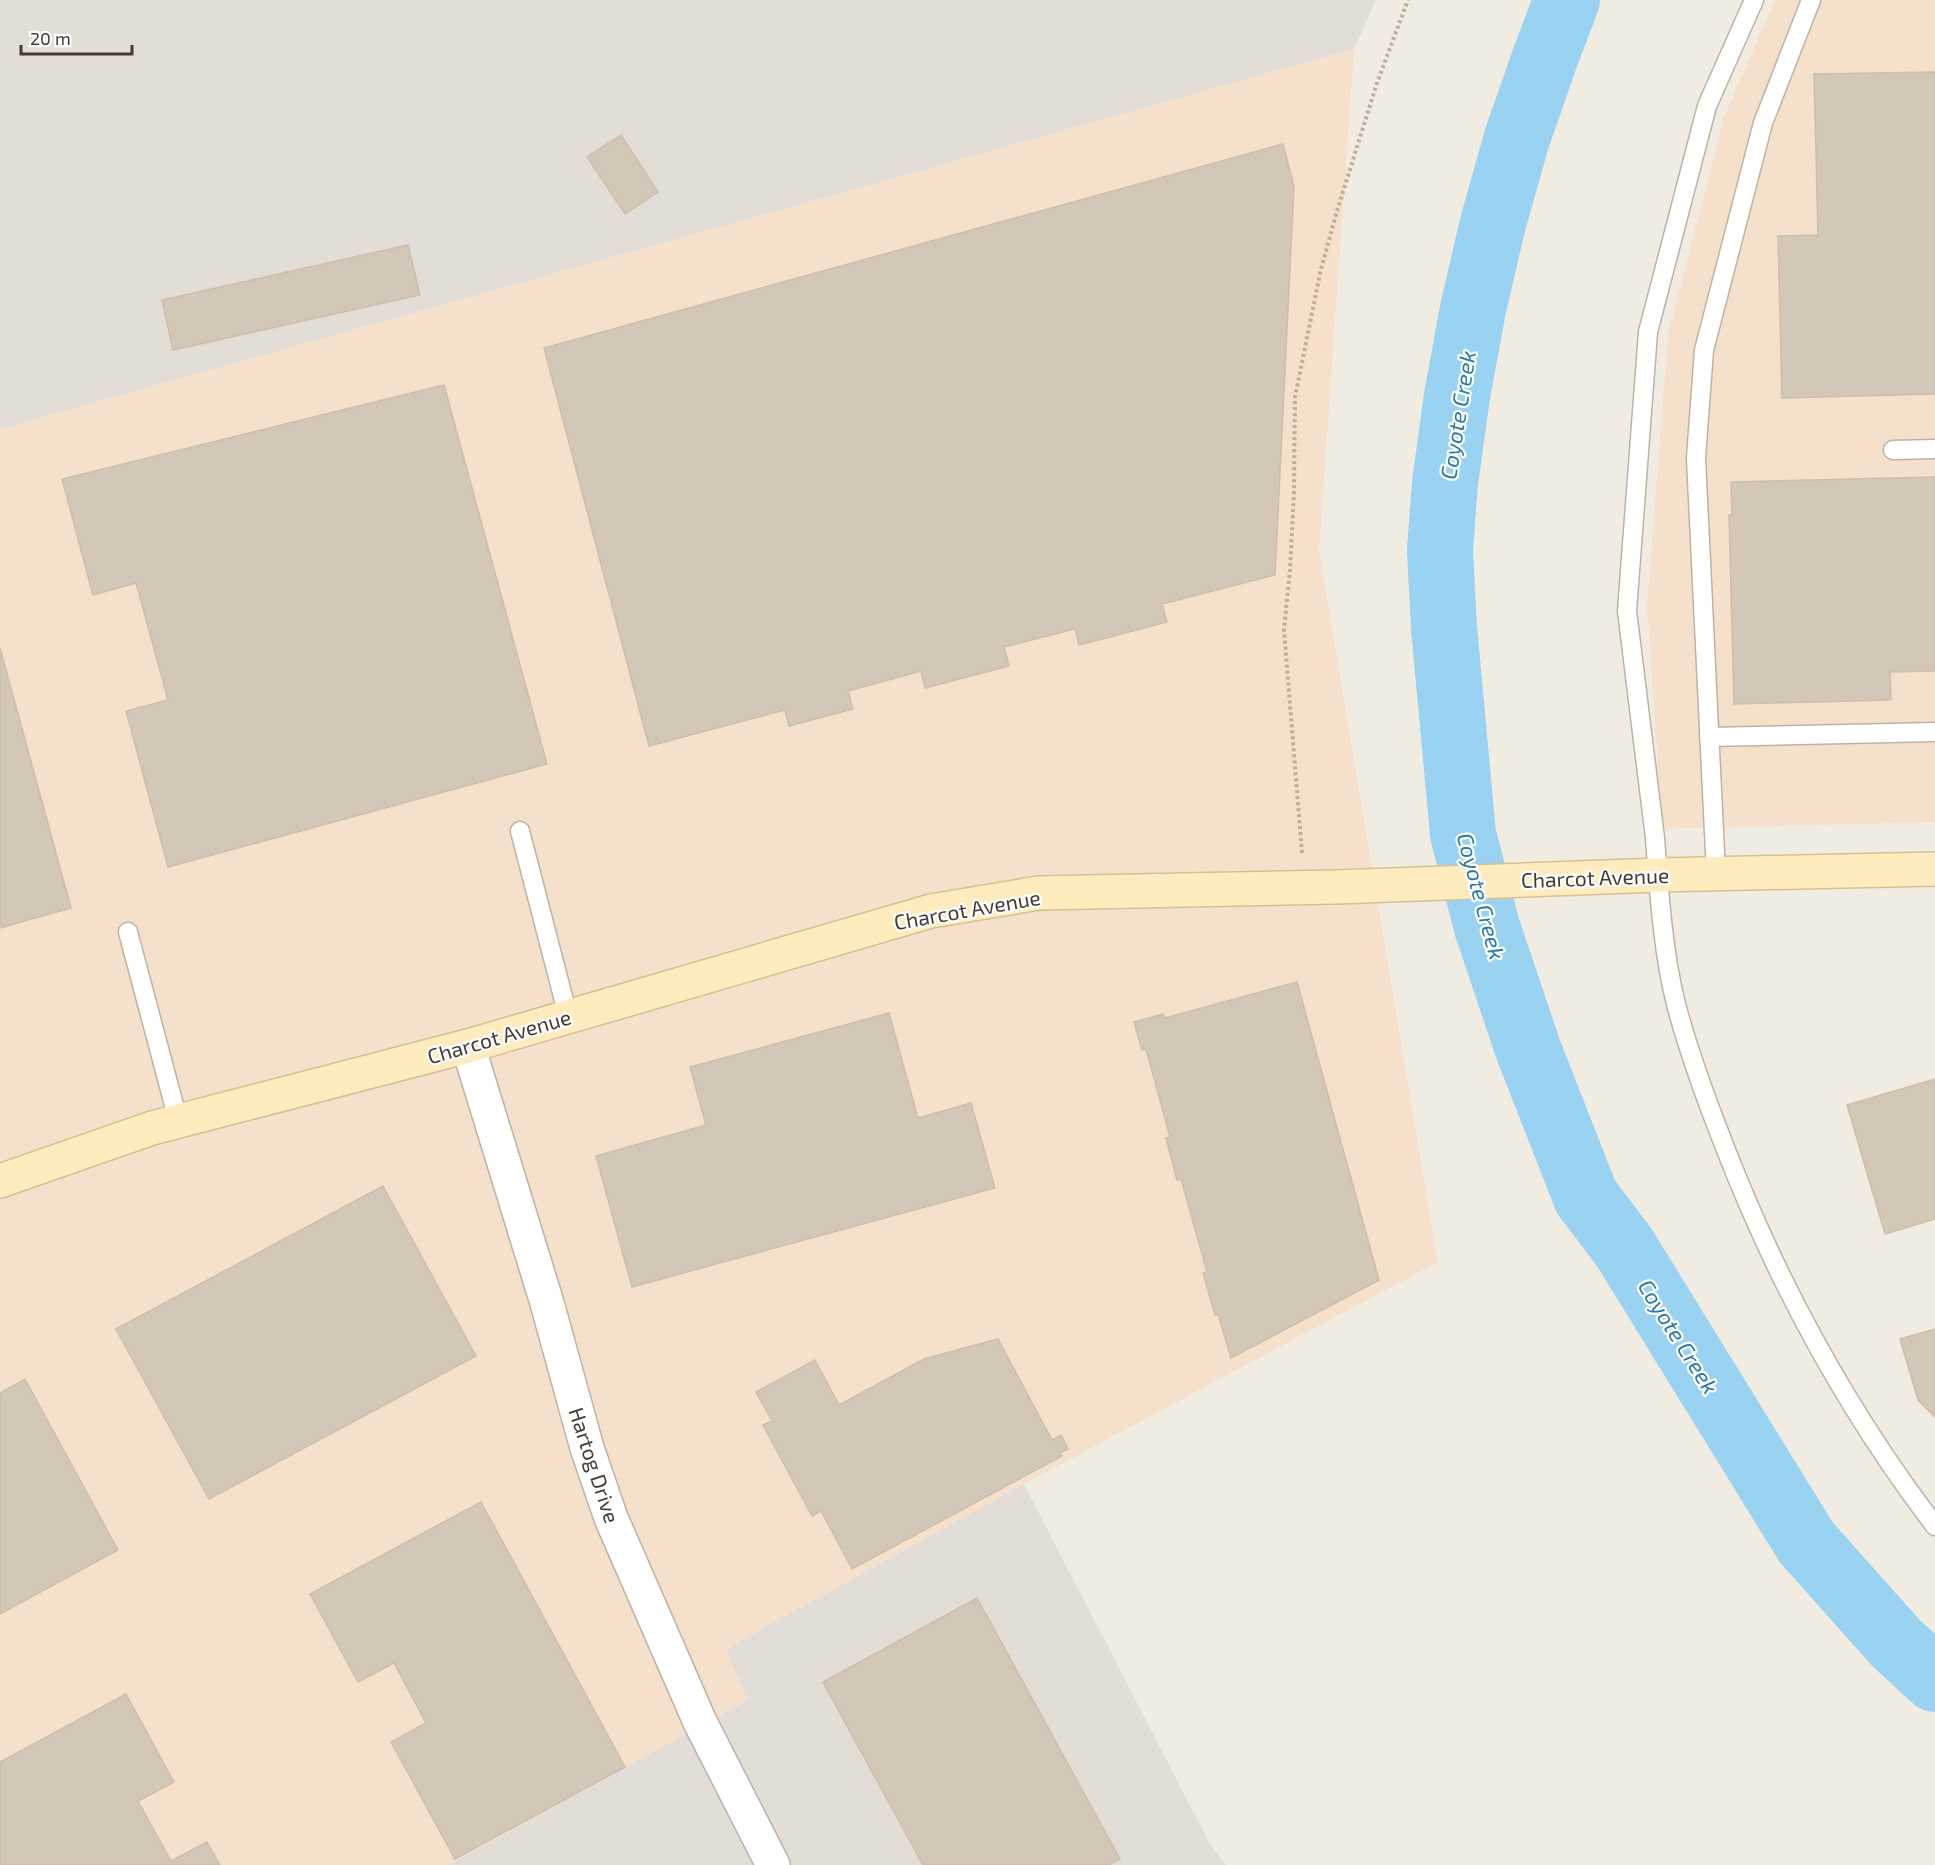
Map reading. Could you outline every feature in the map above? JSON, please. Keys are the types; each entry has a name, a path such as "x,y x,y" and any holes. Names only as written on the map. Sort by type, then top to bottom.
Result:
{"street":[{"name":"Charcot Avenue","path":"0,1181 178,1120 468,1046 931,911 1039,893 1320,887 1643,875 1935,869"},
{"name":"Hartog Drive","path":"468,1046 547,1303 587,1448 611,1518 700,1722 773,1865"}],"lane":[{"path":"1754,0 1707,106 1648,332 1627,611 1655,837 1643,875 1670,970 1676,1003 1711,1111 1744,1197 1789,1292 1839,1381 1903,1484 1935,1526"},
{"path":"1716,874 1695,458 1704,350 1763,123 1811,0"},
{"path":"1893,450 1935,449"},
{"path":"1709,737 1935,732"},
{"path":"520,831 568,1016"},
{"path":"128,932 178,1120"}],"path":[{"path":"1320,887 1284,630 1294,490 1295,397 1321,269 1337,211 1377,83 1408,0"}],"shaded area":[{"path":"0,0 1376,0 1354,49 0,429"},
{"path":"1775,0 1935,0 1935,822 1662,829 1647,606 1668,334 1724,117"},
{"path":"1354,49 1319,551 1438,1262 1024,1484 727,1649 749,1700 448,1865 0,1865 0,429"},
{"path":"1024,1484 1210,1844 1226,1865 448,1865 748,1700 726,1649"}],"building":[{"path":"1935,72 1935,394 1782,398 1778,236 1818,235 1814,74"},
{"path":"621,135 658,192 625,214 587,157"},
{"path":"1283,144 1294,186 1275,575 1162,604 1167,622 1079,645 1075,629 1004,647 1009,666 925,688 921,671 848,691 853,709 789,726 785,710 649,746 544,348"},
{"path":"408,245 420,295 173,350 162,300"},
{"path":"444,385 547,764 168,867 126,711 168,700 136,583 93,595 62,479"},
{"path":"1935,477 1935,671 1890,672 1891,700 1734,704 1729,515 1732,515 1731,482"},
{"path":"0,648 71,908 0,928"},
{"path":"1297,982 1379,1280 1231,1358 1203,1273 1207,1272 1181,1179 1177,1180 1166,1138 1170,1137 1146,1049 1142,1050 1134,1022 1163,1014 1165,1018"},
{"path":"889,1013 918,1118 971,1103 995,1188 632,1287 596,1156 706,1125 690,1067"},
{"path":"1935,1079 1935,1219 1885,1234 1847,1105"},
{"path":"383,1186 476,1356 209,1499 116,1329"},
{"path":"1935,1329 1935,1417 1918,1400 1900,1339"},
{"path":"998,1339 1052,1440 1061,1435 1068,1449 1060,1453 1062,1456 852,1569 821,1511 812,1516 763,1425 772,1421 756,1392 815,1360 839,1405 924,1359"},
{"path":"25,1379 118,1550 0,1614 0,1393"},
{"path":"481,1502 625,1767 455,1859 391,1742 426,1723 394,1663 358,1682 310,1594"},
{"path":"977,1598 1120,1859 1109,1865 923,1865 823,1682"},
{"path":"126,1694 174,1782 138,1801 171,1861 207,1842 220,1865 0,1865 0,1762"}],"waterway":[{"name":"Coyote Creek","path":"1567,0 1517,138 1493,223 1473,309 1457,396 1445,483 1440,550 1444,628 1463,834 1487,927 1528,1049 1586,1197 1624,1247 1806,1542 1896,1643 1935,1679"}]}
